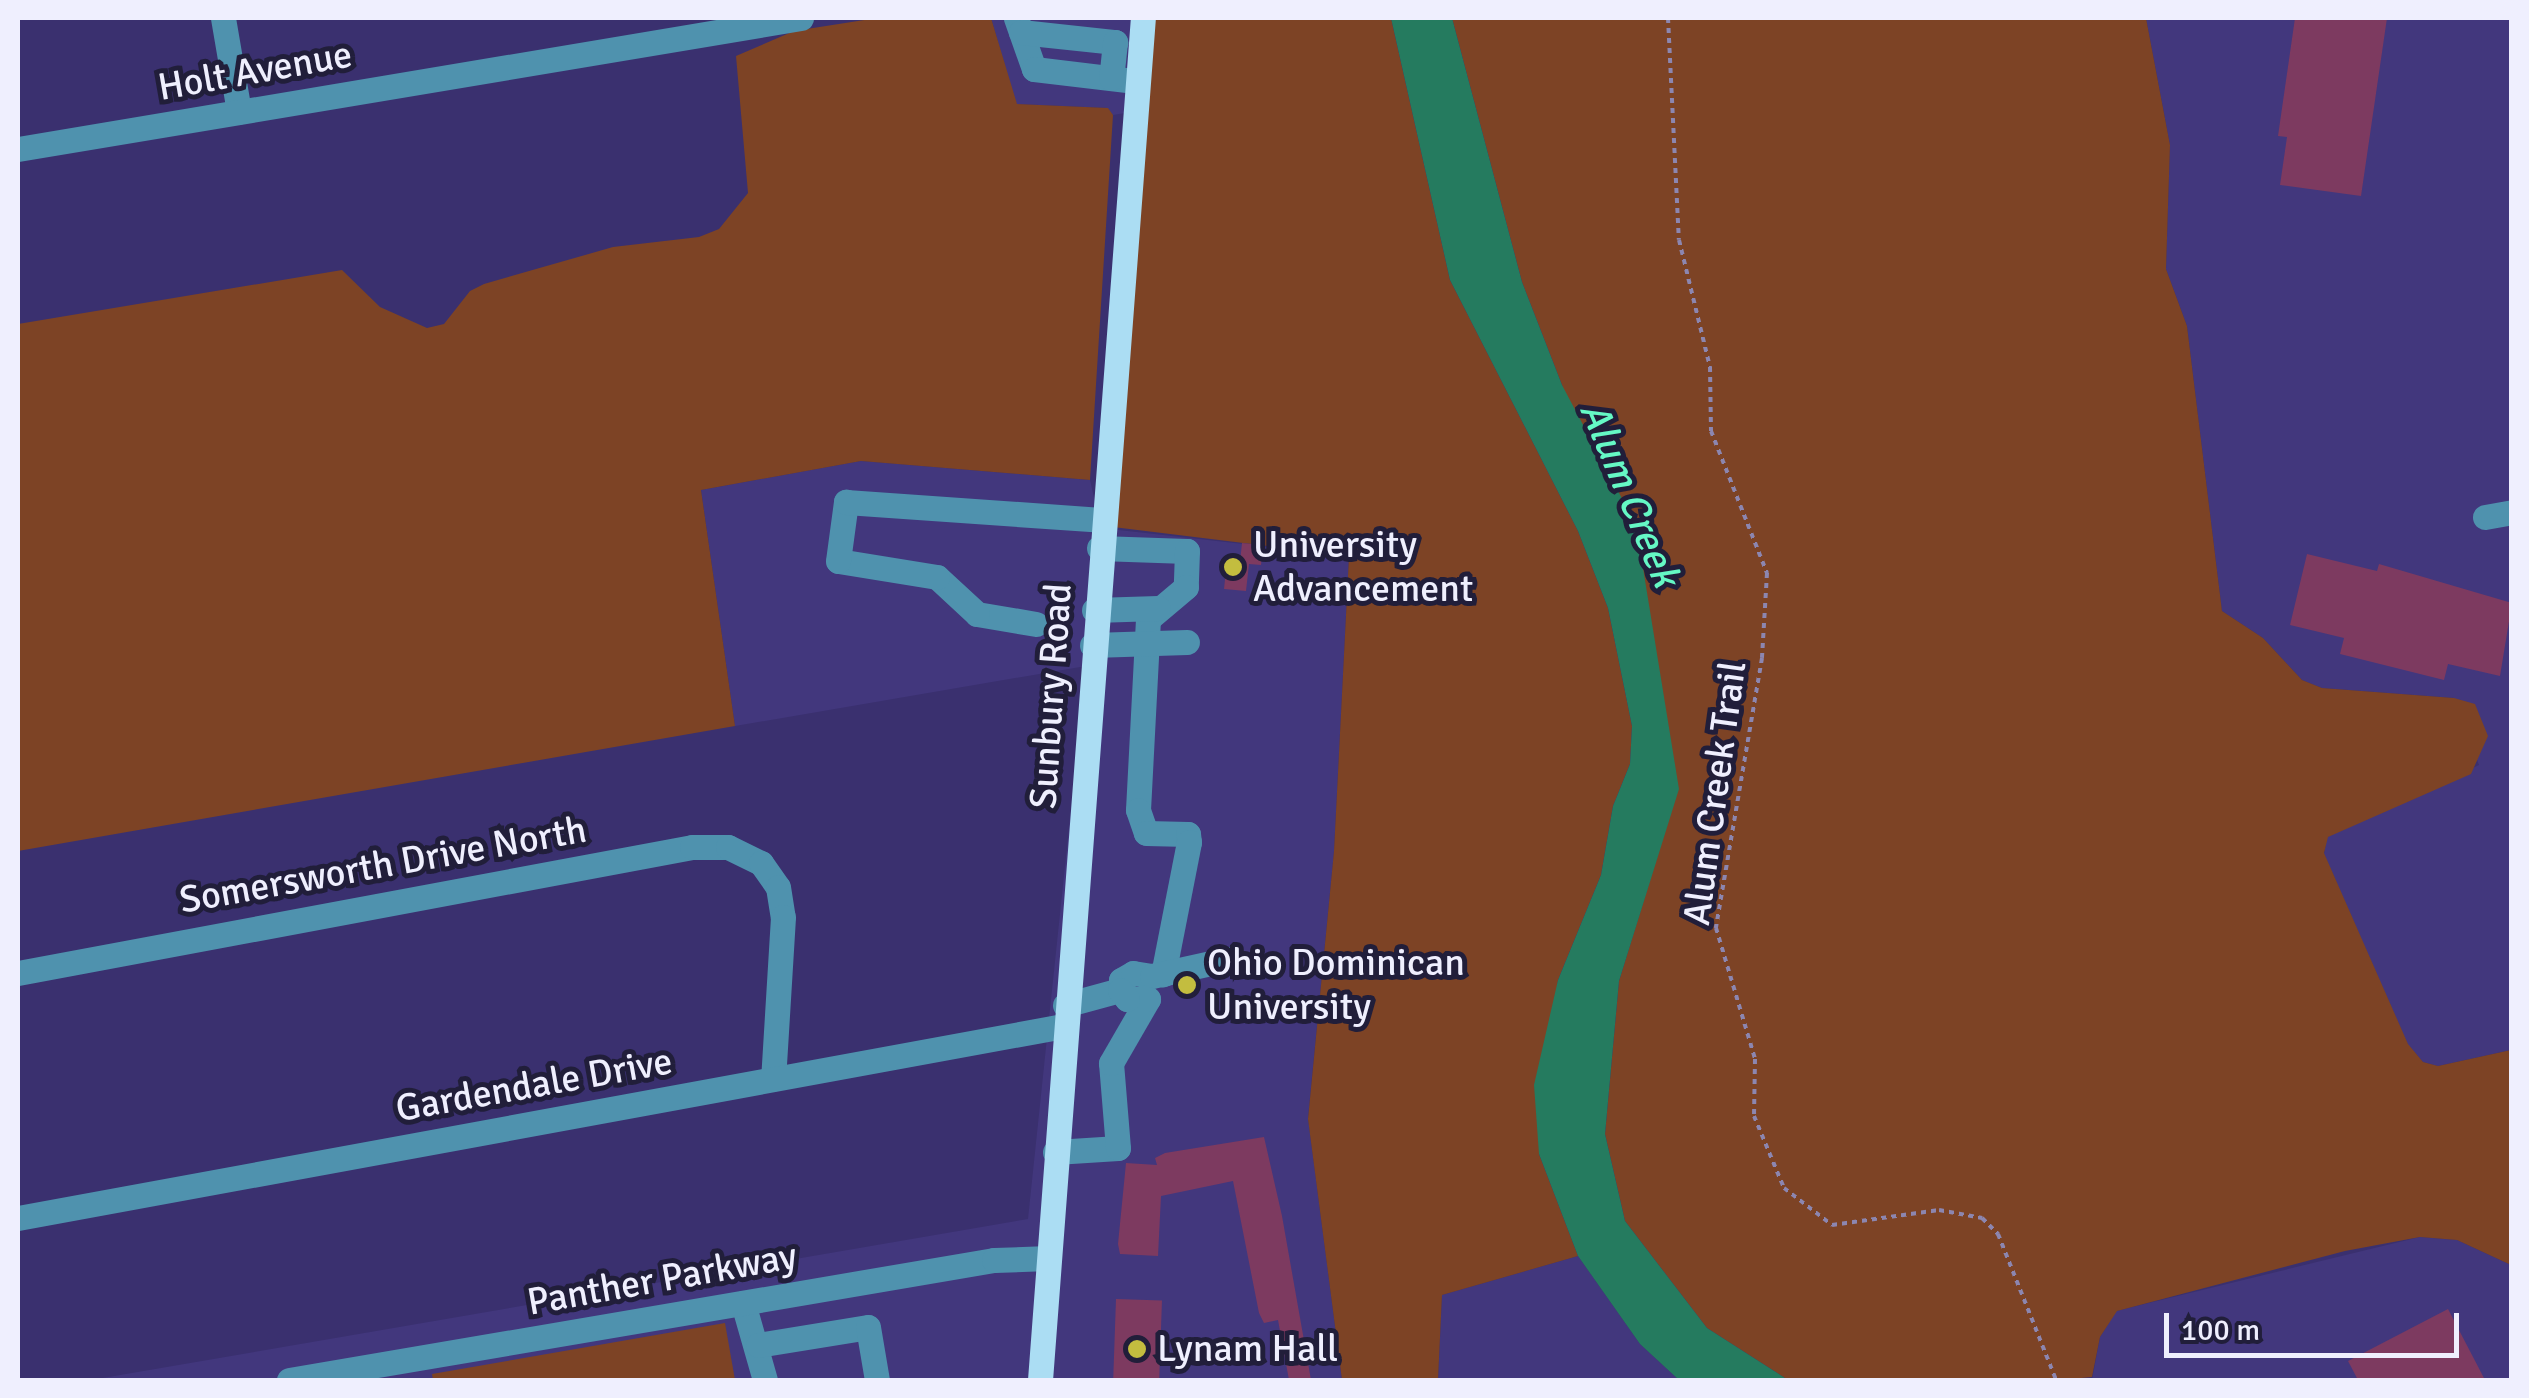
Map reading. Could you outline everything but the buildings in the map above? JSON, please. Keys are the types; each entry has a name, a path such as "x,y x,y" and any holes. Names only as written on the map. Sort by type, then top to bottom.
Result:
{"main road":[{"name":"Sunbury Road","path":"1040,1380 1101,520 1123,80 1142,18"}],"street":[{"path":"223,18 239,112"},
{"name":"Holt Avenue","path":"18,150 802,18"},
{"path":"1018,25 1115,42 1123,80 1034,69 1018,25"},
{"path":"1036,624 977,614 936,577 838,561 846,502 1101,520"},
{"path":"2485,517 2512,512"},
{"path":"1055,1152 1118,1148 1112,1063 1154,983 1189,842 1188,834 1155,835 1142,828 1148,619 1186,587 1188,551 1099,548"},
{"path":"1094,610 1158,608"},
{"path":"1092,646 1187,642"},
{"name":"Somersworth Drive North","path":"18,973 692,847 728,847 761,862 778,887 783,917 774,1078"},
{"path":"1154,983 1229,960"},
{"name":"Gardendale Drive","path":"18,1218 774,1078 1064,1015 1120,990 1121,980 1134,973 1154,983"},
{"name":"Panther Parkway","path":"289,1380 994,1260 1049,1258"},
{"path":"750,1302 763,1324 758,1345 765,1380"},
{"path":"758,1345 868,1327 877,1380"}],"path":[{"name":"Alum Creek Trail","path":"1668,18 1679,240 1710,367 1711,431 1767,573 1762,658 1716,928 1754,1059 1754,1116 1784,1188 1832,1225 1939,1210 1982,1218 1998,1234 2056,1380"}],"shaded area":[{"path":"877,18 991,18 1017,104 1108,108 1113,115 1090,480 861,461 701,490 735,726 18,851 18,324 342,270 380,307 427,328 444,324 470,291 484,284 613,247 699,237 719,229 748,193 736,56 794,31"},
{"path":"991,18 1155,18 1149,109 1113,115 1107,108 1016,104"},
{"path":"1155,18 1391,18 1450,280 1578,531 1608,608 1632,726 1630,764 1613,806 1601,875 1558,980 1539,1154 1578,1256 1442,1295 1438,1380 1342,1380 1308,1119 1334,851 1349,556 1113,527"},
{"path":"1391,18 1452,18 1522,282 1562,385 1636,525 1679,789 1619,981 1605,1134 1625,1221 1707,1328 1788,1380 1679,1380 1640,1344 1578,1256 1539,1154 1534,1085 1558,980 1601,875 1613,806 1630,764 1632,726 1608,608 1578,531 1450,280"},
{"path":"1452,18 2146,18 2170,145 2166,269 2187,326 2222,611 2263,638 2302,680 2322,688 2454,698 2475,704 2488,736 2471,774 2328,837 2324,853 2408,1044 2423,1062 2438,1066 2511,1050 2511,1265 2457,1240 2420,1237 2345,1251 2117,1311 2100,1337 2092,1377 2060,1380 1788,1380 1707,1328 1625,1221 1605,1134 1619,981 1678,789 1562,385 1522,282"},
{"path":"2146,18 2511,18 2511,1050 2438,1066 2423,1062 2408,1045 2324,854 2327,837 2479,765 2454,698 2322,688 2302,680 2263,638 2222,611 2187,326 2166,269 2170,145"},
{"name":"Ohio Dominican University","path":"861,461 1090,480 1101,528 1349,556 1334,851 1308,1118 1342,1380 91,1380 1028,1219 1086,666 735,726 701,490"},
{"path":"2420,1237 2457,1240 2511,1265 2511,1380 2092,1380 2100,1337 2116,1311"},
{"path":"1578,1256 1640,1344 1679,1380 1438,1380 1442,1295"},
{"path":"725,1323 735,1380 433,1380 432,1374"}],"place":[{"name":"University Advancement","path":"1233,567"},
{"name":"Ohio Dominican University","path":"1187,985"},
{"name":"Lynam Hall","path":"1137,1349"}],"water label":[{"name":"Alum Creek","path":"1630,494"}]}
